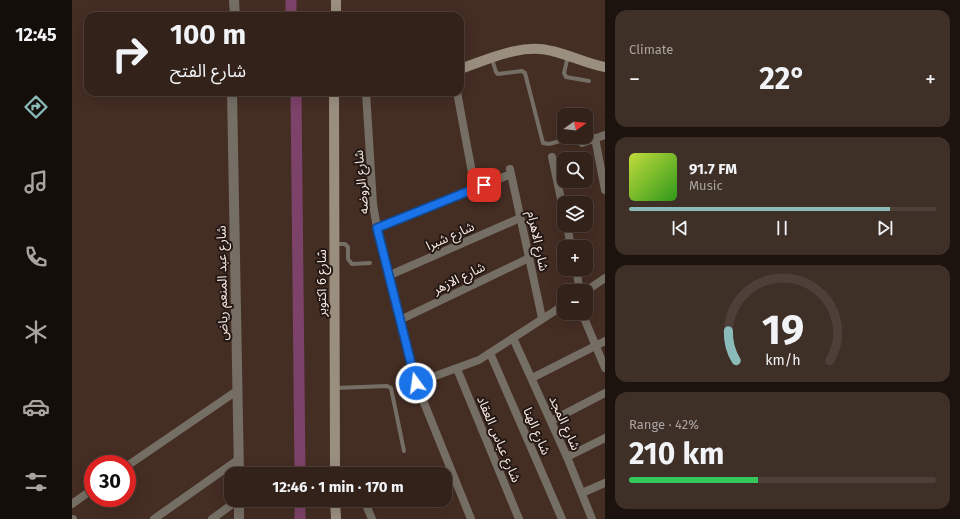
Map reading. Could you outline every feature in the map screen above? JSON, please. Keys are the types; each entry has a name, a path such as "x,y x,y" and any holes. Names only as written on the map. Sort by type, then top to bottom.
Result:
{"main road":[{"path":"336,0 336,12"},
{"path":"464,67 526,49 552,51 605,67"},
{"name":"شارع 6 اكتوبر","path":"334,96 335,467"},
{"path":"336,507 336,519"}],"street":[{"path":"234,0 235,12"},
{"name":"شارع عبد المنعم رياض","path":"232,96 239,467"},
{"name":"شارع الروضه","path":"366,96 373,204 377,228 416,383 471,519"},
{"path":"458,96 473,178"},
{"path":"605,135 595,138 605,190"},
{"path":"552,157 560,196"},
{"name":"شارع الاهرام","path":"377,228 510,172 542,318"},
{"name":"شارع شبرا","path":"390,276 520,218"},
{"name":"شارع الازهر","path":"400,320 529,258"},
{"path":"593,286 605,278"},
{"path":"416,383 457,369 490,353 557,309"},
{"path":"585,320 605,368"},
{"name":"شارع المجد","path":"514,338 567,457 592,519"},
{"path":"532,378 605,341"},
{"name":"شارع الهنا","path":"490,353 562,519"},
{"name":"شارع عباس العقاد","path":"457,369 519,519"},
{"path":"136,460 238,390"},
{"path":"551,421 605,393"},
{"path":"567,457 605,438"},
{"path":"154,519 239,459"},
{"path":"582,493 605,482"},
{"path":"72,504 84,495"},
{"path":"212,519 228,507"},
{"path":"238,507 239,519"},
{"path":"367,507 372,519"}],"lane":[{"path":"568,56 564,74 566,78 589,81"},
{"path":"492,58 498,74 522,71 525,73 543,143 549,144 557,142"},
{"path":"334,244 345,244 348,247 348,259 352,264 370,263"},
{"path":"335,388 387,386 391,388 404,452"}],"waterway":[{"path":"291,0 291,12"},
{"path":"296,96 300,467"},
{"path":"300,507 300,519"}],"route":[{"path":"416,383 377,228 484,185"}]}
